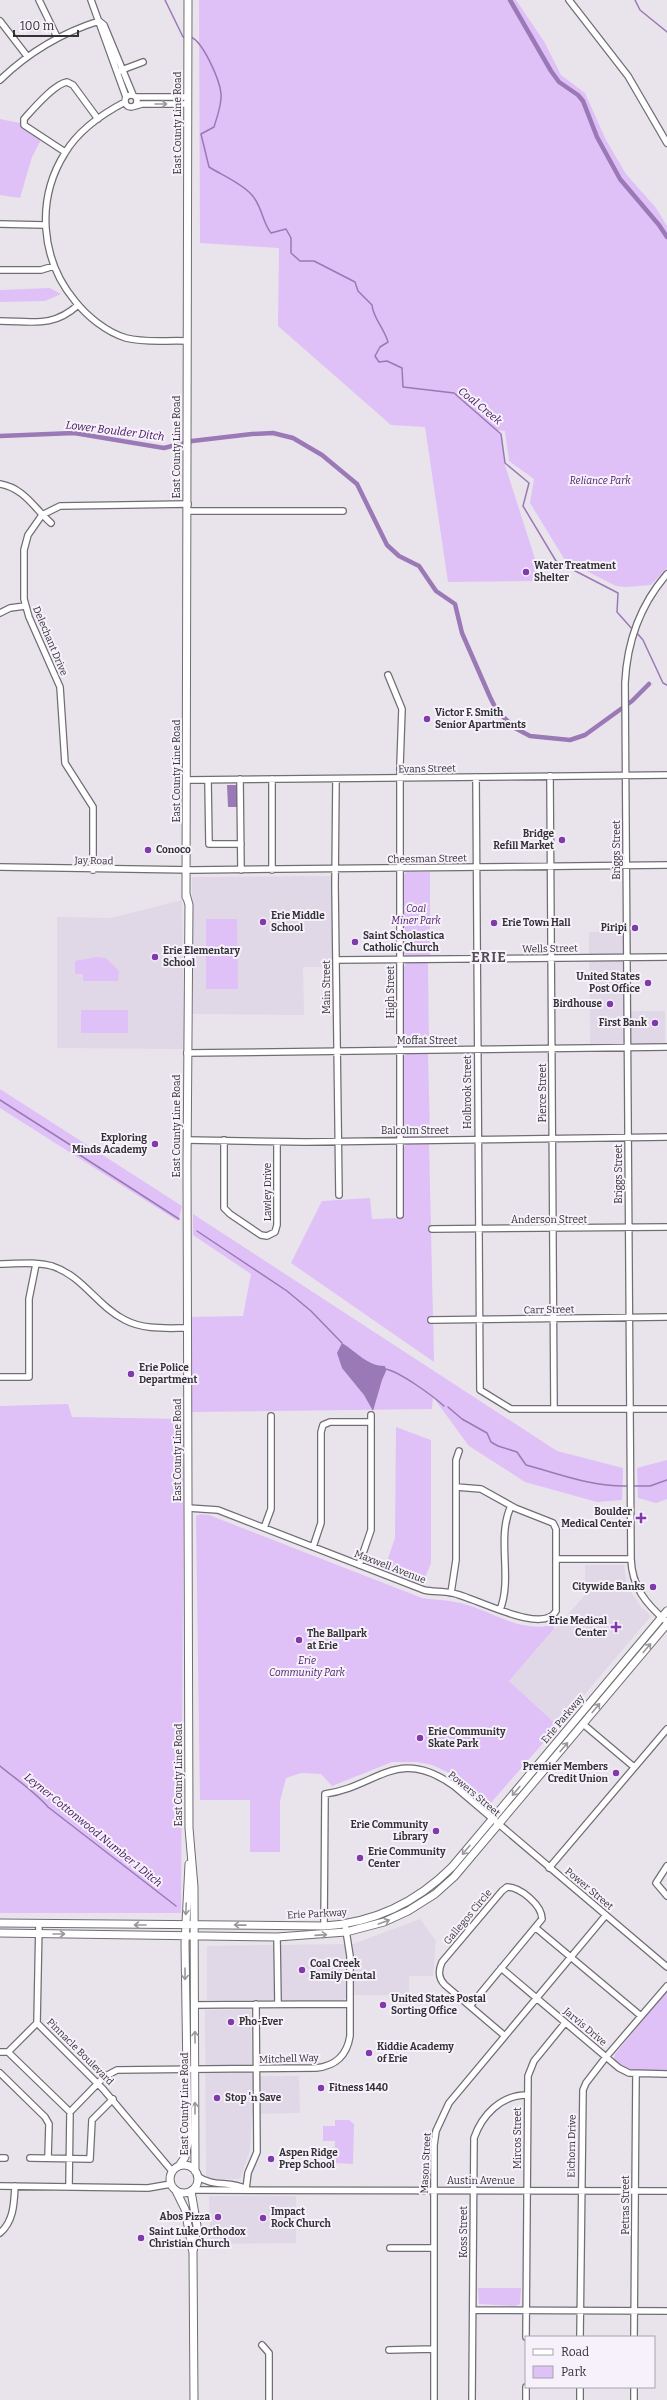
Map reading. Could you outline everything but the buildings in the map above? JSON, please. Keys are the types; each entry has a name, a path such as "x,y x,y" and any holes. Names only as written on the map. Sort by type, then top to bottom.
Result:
{"main road":[{"name":"East County Line Road","path":"188,0 187,870 184,905 185,1014 188,1053 187,1328 190,1846 194,1924 196,2174"},
{"name":"Erie Parkway","path":"0,1933 277,1937 346,1932 384,1922 428,1899 454,1877 583,1724 665,1621 667,1611"},
{"name":"Erie Parkway","path":"0,1923 324,1926 345,1924 384,1914 426,1891 452,1867 665,1621"},
{"name":"East County Line Road","path":"179,2166 187,2150 185,1935 190,1846"},
{"path":"176,2191 184,2193 191,2190 197,2184 196,2174 186,2165 179,2166 172,2171 171,2184 185,2209 192,2253 194,2400"},
{"path":"191,2190 197,2226 192,2253"}],"street":[{"path":"39,0 57,38"},
{"path":"91,0 99,21 99,26 119,71 137,102 135,106"},
{"path":"568,0 628,76 667,143"},
{"path":"0,21 27,56"},
{"path":"0,80 27,56 57,38 99,21"},
{"path":"119,71 143,62"},
{"path":"119,71 125,100 129,107 142,104 188,100"},
{"path":"65,152 24,125 24,119 33,109 52,91 67,82 73,85 98,119"},
{"path":"187,341 140,340 125,338 95,320 78,305 61,281 54,266 44,225 52,182 65,152 98,119 125,100 134,96 188,100"},
{"path":"0,224 44,225"},
{"path":"0,270 37,270 54,266"},
{"path":"0,321 57,320 69,314 78,305"},
{"path":"0,484 17,489 30,500 42,515 51,523"},
{"name":"Delechant Drive","path":"93,870 93,807 65,762 60,687 25,606 25,542 34,524 42,515 54,507 68,504 343,511"},
{"name":"Briggs Street","path":"665,1621 642,1597 634,1579 631,1559 625,703 626,671 632,638 643,610 667,574"},
{"path":"0,613 10,608 25,606"},
{"name":"High Street","path":"388,675 402,712 400,778 400,1215"},
{"name":"Evans Street","path":"187,780 667,775"},
{"name":"Pierce Street","path":"550,776 554,1409"},
{"name":"Holbrook Street","path":"476,777 479,1386 483,1393 509,1409 667,1409"},
{"path":"240,779 241,870"},
{"path":"272,779 272,870"},
{"name":"Main Street","path":"336,779 335,870 339,1195"},
{"path":"208,780 209,844 240,844"},
{"name":"Cheesman Street","path":"187,870 335,870 667,865"},
{"name":"Jay Road","path":"0,867 93,870 187,870"},
{"name":"Wells Street","path":"336,960 667,956"},
{"name":"Moffat Street","path":"188,1053 667,1047"},
{"name":"Balcolm Street","path":"187,1140 338,1142 667,1137"},
{"name":"Lawley Drive","path":"224,1140 224,1208 230,1214 262,1235 267,1236 275,1232 277,1225 278,1142"},
{"name":"Anderson Street","path":"432,1229 667,1227"},
{"path":"0,1264 36,1264 57,1268 78,1280 112,1313 124,1320 149,1328 187,1328"},
{"path":"0,1377 29,1377 29,1299 36,1264"},
{"name":"Carr Street","path":"431,1320 667,1317"},
{"path":"359,1565 371,1530 371,1415"},
{"path":"264,1528 271,1509 272,1416"},
{"path":"314,1547 321,1523 321,1432 323,1425 330,1422 371,1422"},
{"path":"451,1593 456,1560 456,1460 460,1451"},
{"path":"456,1487 481,1490 511,1506 553,1523 556,1529 556,1559 631,1559"},
{"path":"500,1610 505,1597 505,1521 511,1506"},
{"name":"Maxwell Avenue","path":"188,1508 218,1510 424,1590 451,1593 525,1618 548,1618 554,1615 556,1611 556,1559"},
{"path":"583,1724 634,1767"},
{"path":"549,1868 667,1729"},
{"name":"Powers Street","path":"324,1926 325,1794 354,1787 387,1771 418,1770 446,1781 498,1825"},
{"name":"Power Street","path":"498,1825 667,1967"},
{"path":"667,1866 656,1883 667,1896"},
{"name":"Gallegos Circle","path":"470,2006 542,1919 540,1909 516,1888 504,1888 439,1968 441,1981 470,2006 505,2036"},
{"name":"Mason Street","path":"434,2400 434,2145 436,2131 441,2116 449,2103 606,1915"},
{"name":"Pinnacle Boulevard","path":"39,1923 37,2023 113,2099 172,2171"},
{"name":"Mitchell Way","path":"70,2112 98,2083 109,2074 118,2070 316,2068 338,2061 349,2042 350,1956 345,1924"},
{"path":"536,1928 641,2016"},
{"path":"277,1937 278,2004"},
{"name":"Jarvis Drive","path":"501,1968 565,2023 625,2071 636,2074 667,2074"},
{"name":"Eichorn Drive","path":"580,2336 583,2090 586,2083 606,2057 667,1986"},
{"path":"246,2189 248,2173 257,2152 256,2004"},
{"path":"194,2005 349,2004"},
{"path":"8,2052 37,2023"},
{"name":"Mircos Street","path":"526,2336 527,2095 529,2069 565,2023"},
{"path":"0,2052 8,2052 70,2112 69,2186"},
{"path":"0,2073 45,2117 49,2124 48,2158"},
{"name":"Petras Street","path":"634,2336 636,2074"},
{"name":"Koss Street","path":"472,2400 474,2138 478,2126 495,2106 505,2099 527,2095"},
{"path":"30,2158 90,2159 92,2120 113,2099"},
{"name":"Austin Avenue","path":"196,2174 206,2182 240,2186 246,2189"},
{"path":"0,2186 148,2188 171,2184"},
{"path":"0,2233 9,2221 14,2208 15,2186"},
{"name":"Austin Avenue","path":"191,2190 206,2188 240,2191 246,2189 667,2191"},
{"path":"390,2248 434,2248"},
{"path":"473,2310 667,2311"},
{"path":"262,2345 269,2354 268,2400"},
{"path":"390,2350 434,2349"},
{"path":"526,2388 526,2400"},
{"path":"580,2388 580,2400"},
{"path":"634,2388 634,2400"}],"shaded area":[{"path":"227,785 238,785 238,807 228,807"},
{"name":"Erie Middle School","path":"333,876 333,967 303,967 304,1015 193,1014 192,877"},
{"path":"182,900 184,1049 57,1048 57,917 111,918"},
{"path":"623,931 624,1011 665,1011 665,1044 590,1045 589,932"},
{"path":"342,1343 367,1361 373,1364 385,1366 386,1371 373,1411 364,1395 342,1368 337,1353"},
{"path":"585,1565 624,1565 627,1586 641,1607 651,1616 558,1726 509,1681 585,1595"},
{"path":"420,1919 436,1941 433,1976 409,1976 409,1995 354,1995 342,2000 207,2000 207,1946 353,1944"},
{"path":"205,2010 251,2010 252,2076 299,2076 300,2113 252,2114 250,2150 240,2179 206,2179"},
{"path":"209,2196 296,2196 296,2243 210,2244"}],"green space":[{"name":"Reliance Park","path":"199,0 516,0 545,43 561,75 585,93 606,140 626,174 656,208 667,226 667,568 651,585 626,587 616,586 565,560 530,503 534,479 509,461 505,431 496,430 502,436 505,465 537,565 538,581 448,582 425,427 391,425 278,326 279,248 200,243"},
{"path":"0,119 20,123 28,132 41,140 32,157 20,198 0,195"},
{"path":"50,288 61,294 45,301 0,302 0,290"},
{"name":"Coal Miner Park","path":"406,872 430,872 430,956 407,956 403,953 403,876"},
{"path":"206,919 237,919 238,989 206,989"},
{"path":"97,957 106,958 119,971 118,981 83,981 83,974 75,974 75,961"},
{"path":"407,963 428,963 429,1047 408,1047 403,1041 403,968"},
{"path":"81,1010 128,1010 128,1033 81,1033"},
{"path":"408,1053 428,1053 430,1137 407,1137 403,1132 403,1057"},
{"path":"0,1089 182,1206 178,1221 0,1108"},
{"path":"408,1143 429,1143 434,1362 291,1263 322,1201 370,1198 372,1219 403,1218 403,1148"},
{"path":"193,1214 557,1451 623,1468 622,1500 597,1502 525,1482 469,1446 433,1397 432,1409 190,1412 188,1317 243,1316 251,1274 193,1235"},
{"path":"68,1404 72,1417 184,1419 181,1913 0,1913 0,1406"},
{"path":"396,1427 431,1440 431,1563 422,1585 384,1570 395,1538"},
{"path":"667,1460 667,1499 656,1503 638,1498 637,1468"},
{"name":"Erie Community Park","path":"201,1514 209,1515 422,1598 464,1604 518,1624 541,1627 552,1625 555,1628 509,1681 558,1726 489,1805 458,1782 454,1775 432,1765 417,1762 392,1762 332,1786 321,1774 301,1773 286,1778 280,1801 280,1852 250,1852 250,1800 200,1800 196,1516"},
{"path":"667,1991 667,2072 639,2071 620,2064 614,2059 615,2054"},
{"path":"335,2120 349,2120 354,2124 353,2164 334,2163 335,2141 323,2141 323,2126 335,2126"},
{"path":"478,2288 521,2288 520,2304 515,2306 479,2304"}],"waterway":[{"name":"Coal Creek","path":"165,0 183,37 185,37"},
{"name":"Lower Boulder Ditch","path":"510,0 551,71 559,82 578,95 583,101 597,137 620,179 659,225 667,237"},
{"path":"635,0 640,10 667,32"},
{"name":"Coal Creek","path":"191,37 196,40 206,54 218,80 221,94 220,106 214,127 201,134 209,167 237,183 255,198 271,233 286,229 291,238 291,253 300,261 314,261 355,282 358,291 372,305 374,314 388,342 380,347 375,356 379,362 387,361 402,368 403,387 454,393 501,434 505,463 529,483 523,506 556,561 618,593 617,612 633,630"},
{"name":"Lower Boulder Ditch","path":"0,436 74,433 164,448 192,441 252,434 273,433 293,438 322,455 357,484 387,545 399,556 419,566 436,591 455,604 462,633 490,697 497,711 515,728 530,736 570,740 585,735 632,701 649,684"},
{"name":"Coal Creek","path":"636,632 643,640 663,683 667,685"},
{"path":"0,1100 72,1146"},
{"path":"72,1150 179,1219"},
{"path":"197,1231 287,1291 311,1311 342,1343"},
{"path":"385,1369 399,1374 407,1379 444,1406"},
{"path":"448,1407 462,1419 487,1433 491,1442 498,1446 517,1452 526,1465 589,1482 615,1486 628,1486"},
{"path":"632,1486 650,1486 667,1480"},
{"name":"Leyner Cottonwood Number 1 Ditch","path":"0,1766 43,1801 48,1807 176,1906"}],"place":[{"name":"Water Treatment Shelter","path":"526,572"},
{"name":"Victor F. Smith Senior Apartments","path":"427,719"},
{"name":"Bridge Refill Market","path":"562,840"},
{"name":"Conoco","path":"148,850"},
{"name":"Erie Middle School","path":"263,922"},
{"name":"Erie Town Hall","path":"494,923"},
{"name":"Piripi","path":"635,928"},
{"name":"Saint Scholastica Catholic Church","path":"355,942"},
{"name":"Erie Elementary School","path":"155,957"},
{"name":"United States Post Office","path":"648,983"},
{"name":"Birdhouse","path":"610,1004"},
{"name":"First Bank","path":"655,1023"},
{"name":"Exploring Minds Academy","path":"155,1144"},
{"name":"Erie Police Department","path":"131,1374"},
{"name":"Boulder Medical Center","path":"641,1518"},
{"name":"Citywide Banks","path":"653,1587"},
{"name":"Erie Medical Center","path":"616,1627"},
{"name":"The Ballpark at Erie","path":"299,1640"},
{"name":"Erie Community Skate Park","path":"420,1738"},
{"name":"Premier Members Credit Union","path":"616,1773"},
{"name":"Erie Community Library","path":"436,1831"},
{"name":"Erie Community Center","path":"360,1858"},
{"name":"Coal Creek Family Dental","path":"302,1970"},
{"name":"United States Postal Sorting Office","path":"383,2005"},
{"name":"Pho-Ever","path":"231,2022"},
{"name":"Kiddie Academy of Erie","path":"369,2053"},
{"name":"Fitness 1440","path":"321,2088"},
{"name":"Stop 'n Save","path":"217,2098"},
{"name":"Aspen Ridge Prep School","path":"271,2159"},
{"name":"Abos Pizza","path":"218,2217"},
{"name":"Impact Rock Church","path":"263,2218"},
{"name":"Saint Luke Orthodox Christian Church","path":"141,2238"}],"district":[{"name":"ERIE","path":"489,957"}]}
